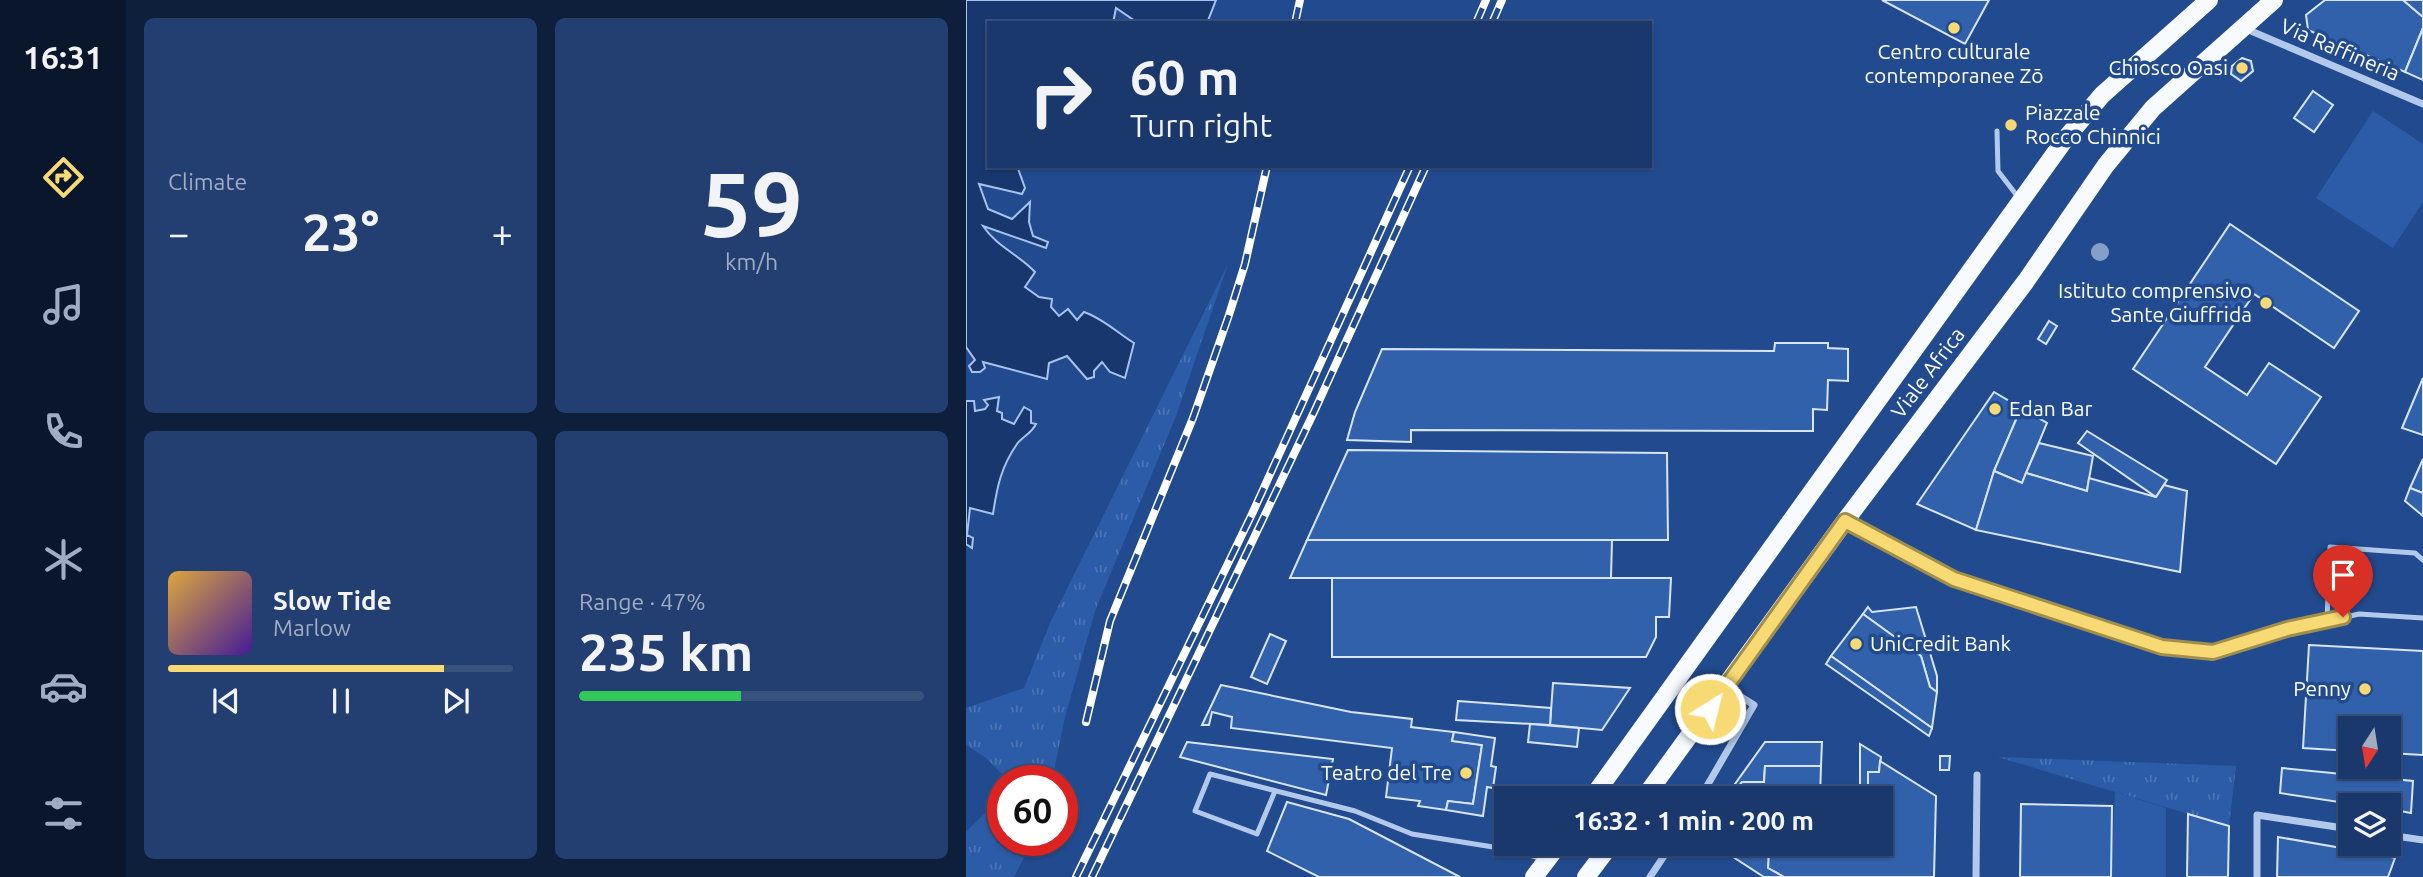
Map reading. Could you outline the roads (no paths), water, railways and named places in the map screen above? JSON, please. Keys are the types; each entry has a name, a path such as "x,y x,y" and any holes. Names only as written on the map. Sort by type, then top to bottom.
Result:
{"main road":[{"name":"Viale Africa","path":"1601,786 2019,199 2102,95 2209,0"},
{"name":"Viale Africa","path":"1653,786 1845,521 2026,281 2106,165 2153,108 2274,0"},
{"path":"1534,877 1550,856"},
{"path":"1586,877 1602,856"}],"street":[{"name":"Via Raffineria","path":"2243,28 2423,104"},
{"path":"1707,786 1754,705 1726,687"},
{"path":"1976,877 1977,775"},
{"path":"2257,877 2257,815 2338,827"},
{"path":"2401,837 2423,840"},
{"path":"1650,877 1664,856"}],"lane":[{"path":"1997,131 1997,171 2019,199"},
{"path":"1845,521 1954,579 2162,647 2213,652 2327,620 2359,614 2423,618"},
{"path":"2327,620 2330,547 2415,554 2423,560"},
{"path":"1275,791 1257,834 1195,811 1210,775 1275,791 1355,811 1412,834 1518,851 1547,860"}],"railway":[{"path":"1295,21 1300,0"},
{"path":"1477,21 1486,0"},
{"path":"1493,21 1502,0"},
{"path":"1086,722 1110,621 1193,418 1229,315 1245,264 1267,168"},
{"path":"1076,877 1252,514 1409,168"},
{"path":"1092,877 1314,412 1425,168"}],"place":[{"name":"Centro culturale contemporanee Zō","path":"1954,28"},
{"name":"Chiosco Oasi","path":"2242,68"},
{"name":"Piazzale Rocco Chinnici","path":"2011,125"},
{"name":"Istituto comprensivo Sante Giuffrida","path":"2266,303"},
{"name":"Edan Bar","path":"1995,409"},
{"name":"UniCredit Bank","path":"1856,644"},
{"name":"Penny","path":"2365,689"},
{"name":"Teatro del Tre","path":"1466,773"}]}
